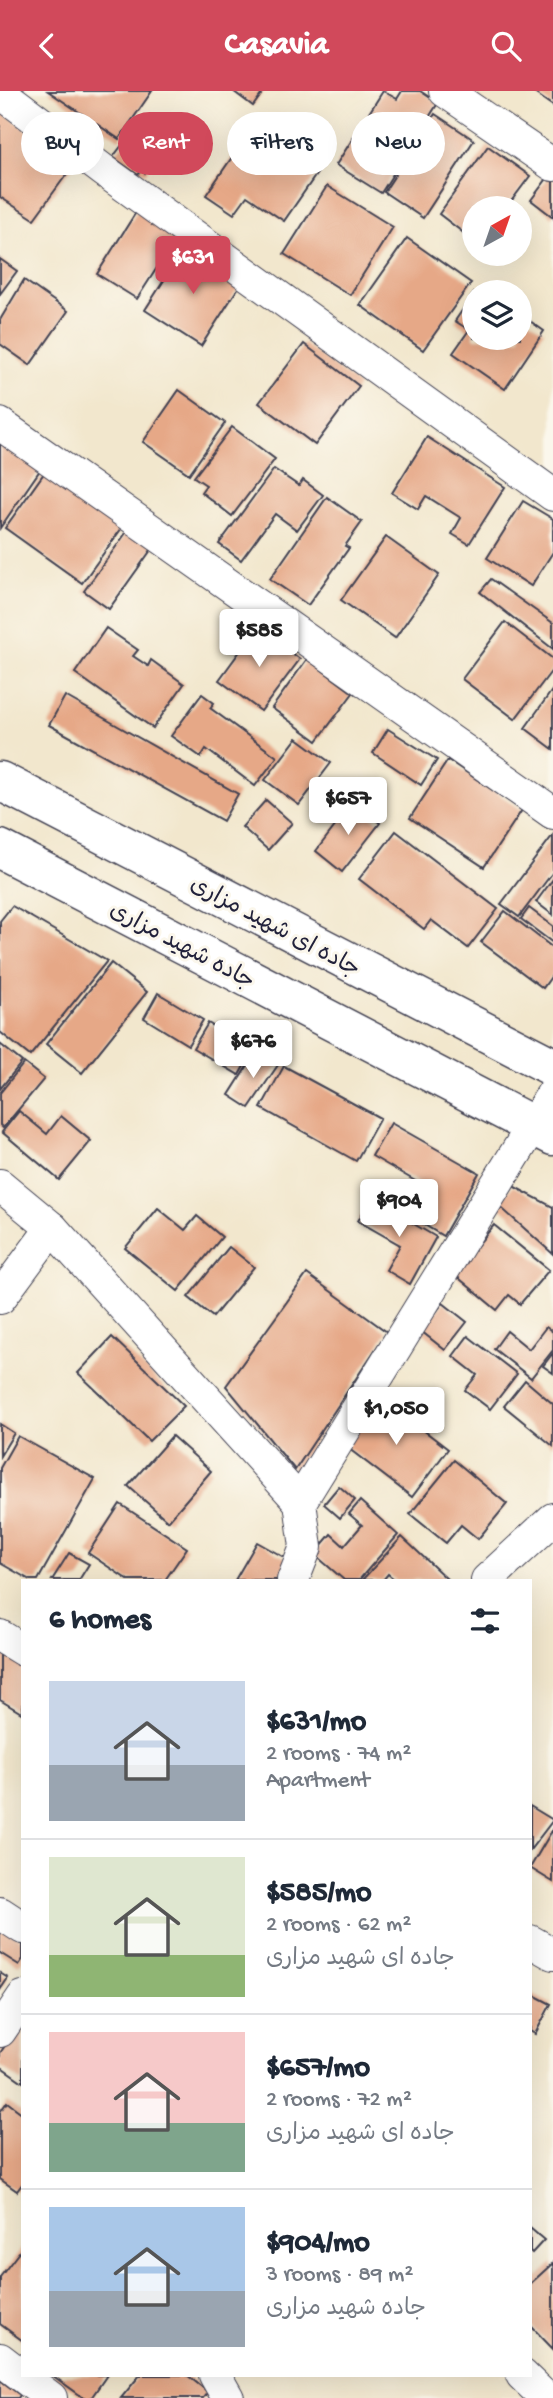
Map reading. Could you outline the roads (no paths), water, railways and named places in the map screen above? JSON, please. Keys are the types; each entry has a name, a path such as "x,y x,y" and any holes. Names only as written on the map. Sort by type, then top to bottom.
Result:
{"main road":[{"name":"جاده ای شهید مزاری","path":"0,781 553,1067"},
{"name":"جاده شهید مزاری","path":"0,849 543,1130"}],"street":[{"path":"445,91 553,165"},
{"path":"0,92 103,170 553,495"},
{"path":"0,424 553,813"},
{"path":"300,1502 543,1130 553,1093"},
{"path":"0,1185 52,1229 300,1502 306,1546 293,1579"},
{"path":"0,1298 52,1229"},
{"path":"488,1579 553,1519"},
{"path":"0,1636 21,1649"},
{"path":"0,1913 21,1927"},
{"path":"532,1942 553,1954"},
{"path":"0,2031 21,2000"},
{"path":"0,2359 21,2375"},
{"path":"24,2377 51,2398"},
{"path":"216,2377 228,2398"},
{"path":"524,2377 546,2398"}]}
